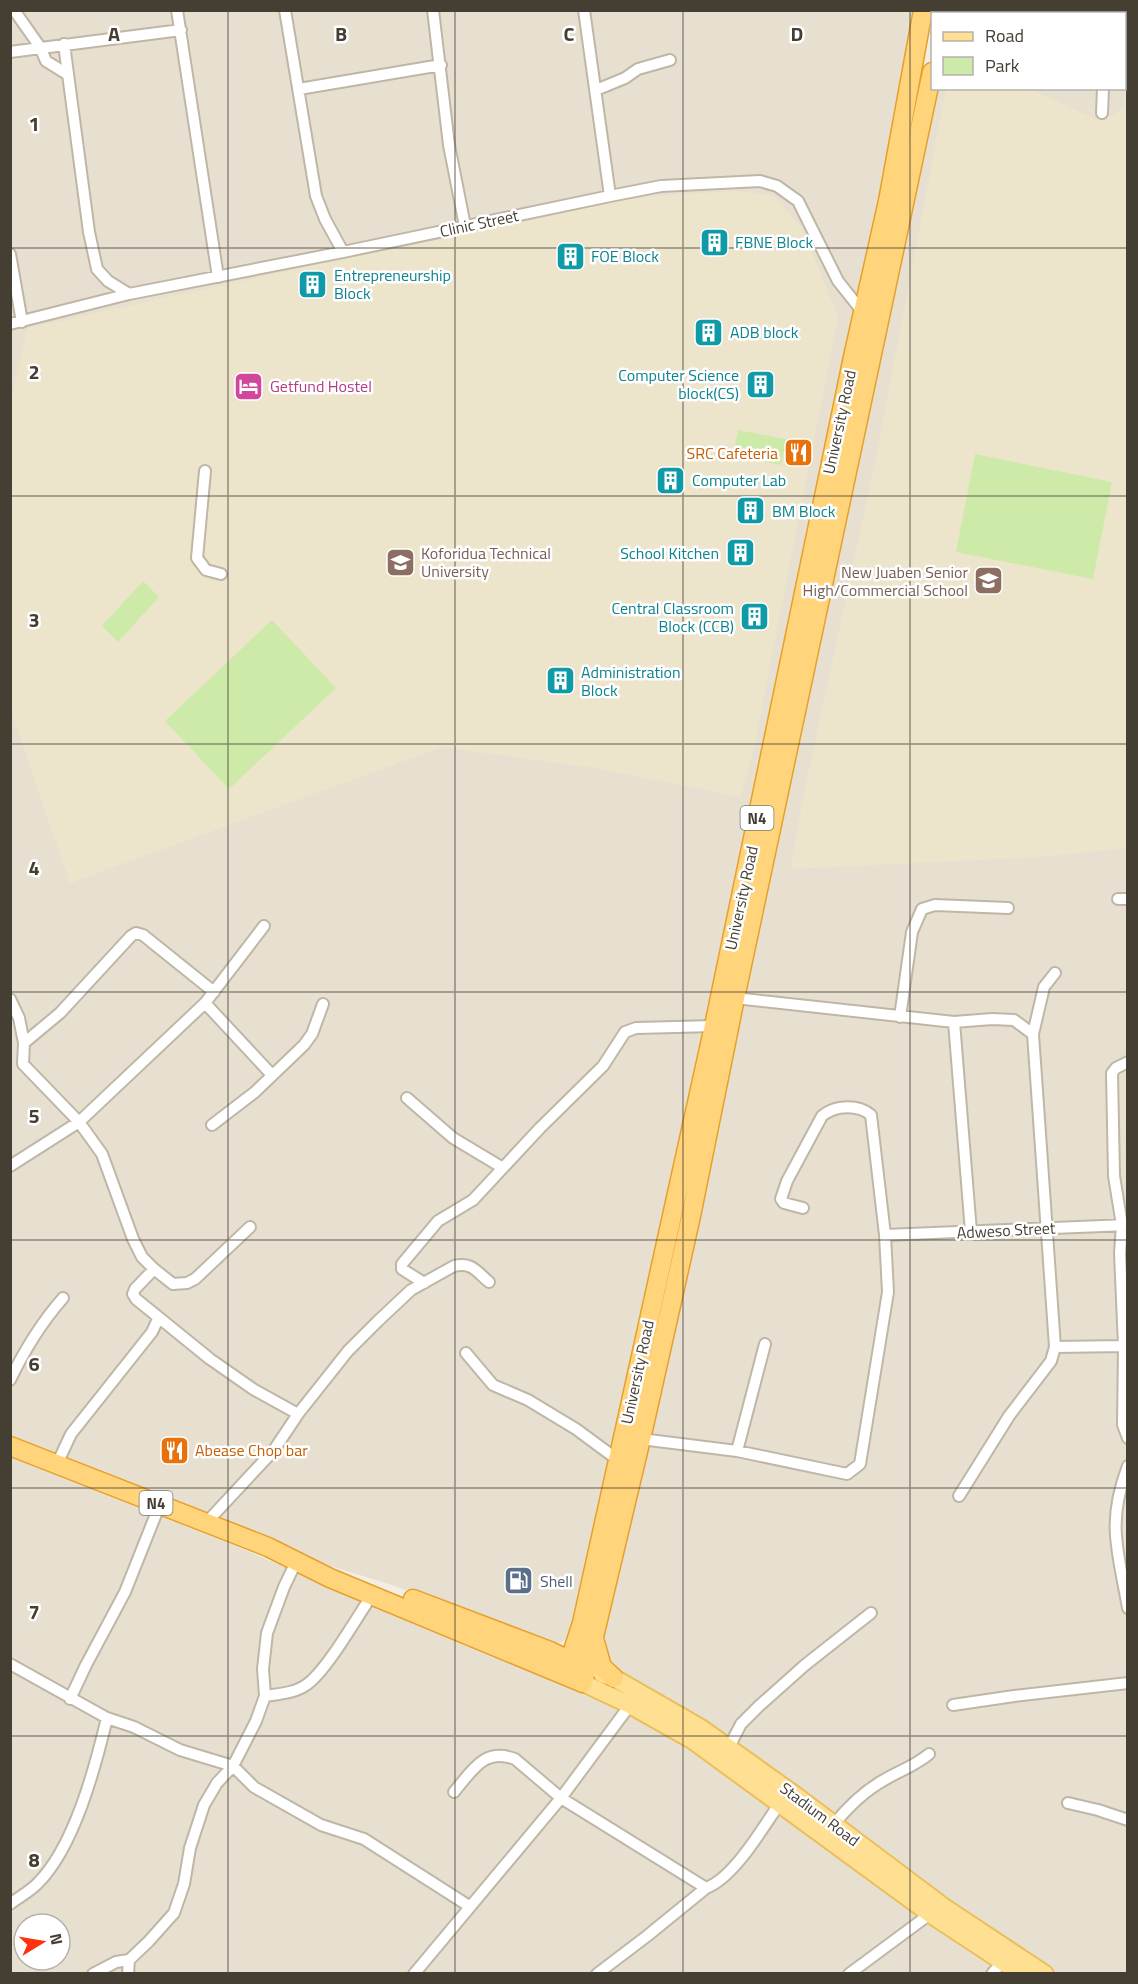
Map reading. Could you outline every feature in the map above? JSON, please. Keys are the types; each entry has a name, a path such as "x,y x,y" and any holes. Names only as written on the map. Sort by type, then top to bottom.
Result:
{"highway":[{"name":"University Road","path":"576,1672 582,1623 714,1026 888,201 923,10"},
{"name":"University Road","path":"576,1672 594,1639 691,1216 735,998 931,81"},
{"name":"N4","path":"10,1446 206,1522 372,1595 576,1672"},
{"name":"N4","path":"298,1561 332,1568 550,1651 576,1672"},
{"path":"550,1651 567,1646 582,1623"},
{"path":"594,1639 602,1667 614,1678"}],"main road":[{"name":"Stadium Road","path":"576,1672 614,1678 701,1728 729,1747 834,1824 930,1914 997,1968 1021,1974"},
{"name":"Stadium Road","path":"576,1672 693,1740 780,1803 1045,1974"}],"street":[{"path":"14,10 40,47 46,61 67,74"},
{"path":"177,10 218,277"},
{"path":"285,10 316,196 325,219 343,252"},
{"path":"433,10 449,146 465,226"},
{"path":"584,10 610,196"},
{"path":"10,52 181,30"},
{"path":"64,44 89,232 97,269 108,281 129,294"},
{"path":"596,90 625,78 638,69 670,60"},
{"path":"299,89 441,65"},
{"path":"1102,113 1103,90"},
{"name":"Clinic Street","path":"10,324 129,294 661,186 760,181 777,186 798,201 838,281 877,329"},
{"path":"10,254 22,321"},
{"path":"205,471 197,558 206,570 221,574"},
{"path":"900,1017 912,932 922,909 935,905 1008,908"},
{"path":"10,1166 79,1122 205,1004 264,926"},
{"path":"24,1042 60,1013 136,933 143,934 214,992"},
{"path":"959,1496 1009,1416 1051,1361 1055,1347 1033,1034 1044,987 1055,973"},
{"path":"735,998 954,1022 1014,1020 1033,1034"},
{"path":"10,999 19,1018 24,1042 23,1064 79,1122 102,1154 133,1239 142,1257 154,1269 173,1284 188,1283 250,1227"},
{"path":"205,1004 272,1076"},
{"path":"212,1125 232,1111 304,1045 312,1034 323,1004"},
{"path":"954,1022 971,1232"},
{"path":"424,1283 402,1269 402,1264 438,1221 472,1200 603,1066 626,1032 631,1029 714,1026"},
{"path":"1128,1062 1116,1068 1112,1073 1114,1176 1125,1225 1120,1253 1124,1346 1122,1425 1128,1438"},
{"path":"407,1098 453,1138 503,1168"},
{"path":"641,1439 737,1451 847,1474 860,1464 888,1292 885,1235 871,1115 851,1107 828,1111 822,1116 787,1181 781,1199 784,1203 803,1208"},
{"name":"Adweso Street","path":"885,1235 1125,1225"},
{"path":"206,1522 274,1450 298,1414 348,1351 411,1290 461,1264 469,1265 489,1282"},
{"path":"154,1269 135,1289 133,1294 136,1299 210,1359 253,1389 298,1414"},
{"path":"10,1380 22,1354 42,1322 63,1298"},
{"path":"57,1464 71,1434 152,1332 158,1318"},
{"path":"737,1451 765,1344"},
{"path":"1055,1347 1124,1346"},
{"path":"466,1353 493,1385 528,1400 576,1429 618,1460"},
{"path":"1128,1466 1119,1489 1114,1520 1115,1547 1125,1582 1128,1608"},
{"path":"70,1699 125,1592 160,1504"},
{"path":"93,1974 116,1962 129,1959 174,1913 184,1884 190,1848 204,1804 217,1783 232,1766 256,1721 265,1696 263,1669 267,1633 284,1587 298,1561"},
{"path":"265,1696 294,1691 313,1679 337,1648 372,1595"},
{"path":"729,1747 741,1724 759,1706 805,1665 871,1613"},
{"path":"12,1669 107,1718 134,1727 180,1750 232,1766 254,1787 321,1825 364,1839 469,1906"},
{"path":"953,1705 1128,1683"},
{"path":"414,1974 561,1798 630,1705"},
{"path":"10,1904 38,1883 66,1844 97,1760 107,1718"},
{"path":"834,1824 862,1794 882,1780 917,1765 929,1754"},
{"path":"454,1792 483,1759 506,1755 515,1759 561,1798 706,1888"},
{"path":"597,1974 706,1888 722,1880 780,1803"},
{"path":"1068,1803 1128,1820"},
{"path":"849,1974 930,1914"},
{"path":"128,1974 129,1959"}],"shaded area":[{"path":"10,11 917,11 888,181 578,1618 567,1638 553,1648 395,1586 299,1556 11,1441"},
{"path":"1127,11 1127,1973 11,1973 10,1457 240,1548 593,1699 608,1603 933,90 1126,90 1126,12 948,12"},
{"name":"New Juaben Senior High/Commercial School","path":"1127,72 1127,848 1036,857 791,869 803,798 877,453 946,90 1032,90 1099,121 1124,109"},
{"name":"Koforidua Technical University","path":"737,191 774,196 802,228 838,317 754,747 741,797 595,768 442,747 70,883 11,710 10,404 28,328 610,201"}],"green space":[{"path":"738,430 786,439 781,465 733,456"},
{"path":"975,454 1112,482 1093,579 956,552"},
{"path":"143,581 159,597 118,642 102,626"},
{"path":"272,620 336,688 229,789 165,721"}],"place":[{"name":"FBNE Block","path":"714,242"},
{"name":"FOE Block","path":"570,256"},
{"name":"Entrepreneurship Block","path":"313,284"},
{"name":"ADB block","path":"709,332"},
{"name":"Computer Science block(CS)","path":"760,384"},
{"name":"Getfund Hostel","path":"249,386"},
{"name":"SRC Cafeteria","path":"799,453"},
{"name":"Computer Lab","path":"671,480"},
{"name":"BM Block","path":"751,511"},
{"name":"School Kitchen","path":"740,553"},
{"name":"Koforidua Technical University","path":"400,562"},
{"name":"New Juaben Senior High/Commercial School","path":"989,581"},
{"name":"Central Classroom Block (CCB)","path":"755,617"},
{"name":"Administration Block","path":"560,681"},
{"name":"Abease Chop bar","path":"174,1450"},
{"name":"Shell","path":"519,1581"}]}
